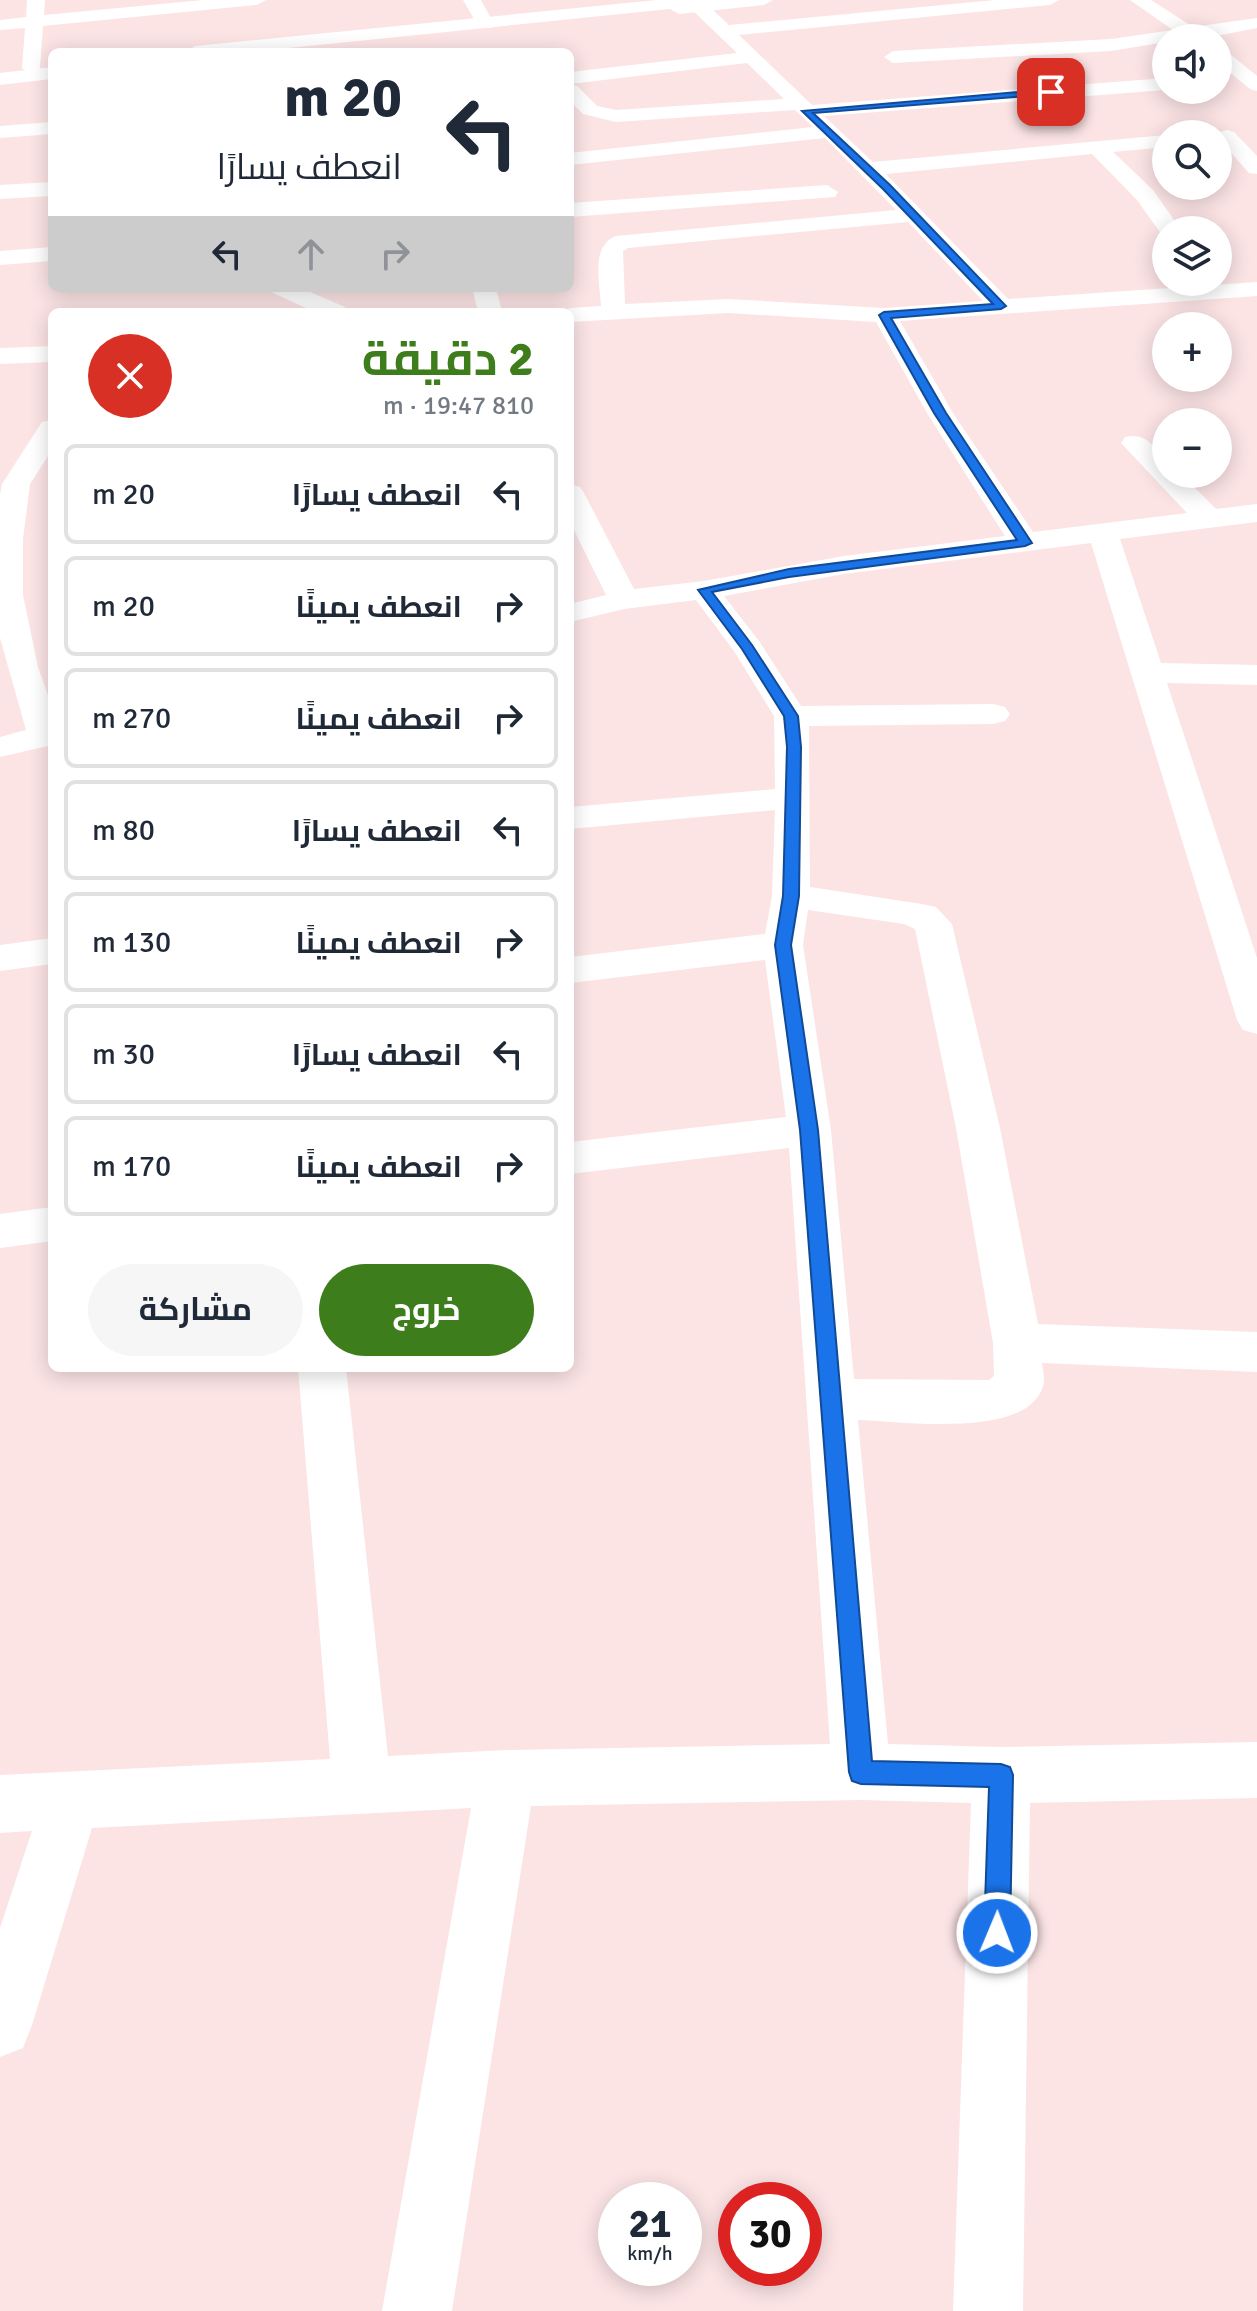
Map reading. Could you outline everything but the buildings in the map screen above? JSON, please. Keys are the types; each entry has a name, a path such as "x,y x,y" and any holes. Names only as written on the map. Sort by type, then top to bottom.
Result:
{"main road":[{"path":"31,68 36,0"},
{"path":"0,25 257,0"},
{"path":"472,0 485,24"},
{"path":"236,48 688,3 764,0"},
{"path":"727,31 1050,0"},
{"path":"1139,0 1177,24"},
{"path":"301,48 688,3 727,31 754,57 887,187 1001,306"},
{"path":"849,19 936,101"},
{"path":"1232,28 1257,23"},
{"path":"882,48 1087,47 1152,40"},
{"path":"574,78 754,57"},
{"path":"1232,64 1253,78"},
{"path":"0,71 48,66"},
{"path":"0,79 48,73"},
{"path":"1232,79 1253,78"},
{"path":"574,94 590,110 616,116 936,101 1152,85"},
{"path":"0,132 48,128"},
{"path":"574,159 828,132"},
{"path":"1232,136 1257,134"},
{"path":"868,169 1152,142"},
{"path":"1232,146 1257,168"},
{"path":"1096,147 1145,195 1160,216"},
{"path":"574,210 887,187"},
{"path":"0,192 48,189"},
{"path":"613,311 611,251 614,245 624,241 913,215"},
{"path":"0,258 48,254"},
{"path":"1232,287 1257,289"},
{"path":"290,292 327,308"},
{"path":"574,315 728,306 884,315 1152,292"},
{"path":"884,315 940,413 1025,543"},
{"path":"0,356 48,354"},
{"path":"0,747 48,735 22,667 7,595 8,539 16,484 48,434"},
{"path":"1135,443 1210,520"},
{"path":"574,501 624,600"},
{"path":"574,612 624,600 704,590 789,573 1257,513"},
{"path":"1103,532 1257,1020"},
{"path":"704,590 748,648 791,716 794,747 791,896 783,945 809,1130 861,1772"},
{"path":"1148,673 1257,675"},
{"path":"791,716 993,714"},
{"path":"574,818 792,798"},
{"path":"791,896 904,912 922,916 933,924 978,1128 1017,1343 1019,1383 1002,1399 972,1403 829,1399"},
{"path":"574,970 783,945"},
{"path":"0,958 48,952"},
{"path":"574,1158 809,1130"},
{"path":"0,1231 48,1225"},
{"path":"1017,1343 1257,1352"},
{"path":"322,1372 362,1786"},
{"path":"0,1804 506,1778 1257,1770"},
{"path":"988,2311 1001,1775"},
{"path":"417,2311 506,1778"},
{"path":"0,2025 71,1801"}],"route":[{"path":"997,1933 1001,1775 861,1772 809,1130 783,945 791,896 794,747 791,716 748,648 704,590 789,573 1025,543 940,413 899,336 884,315 1001,306 887,187 806,111 1051,92"}]}
